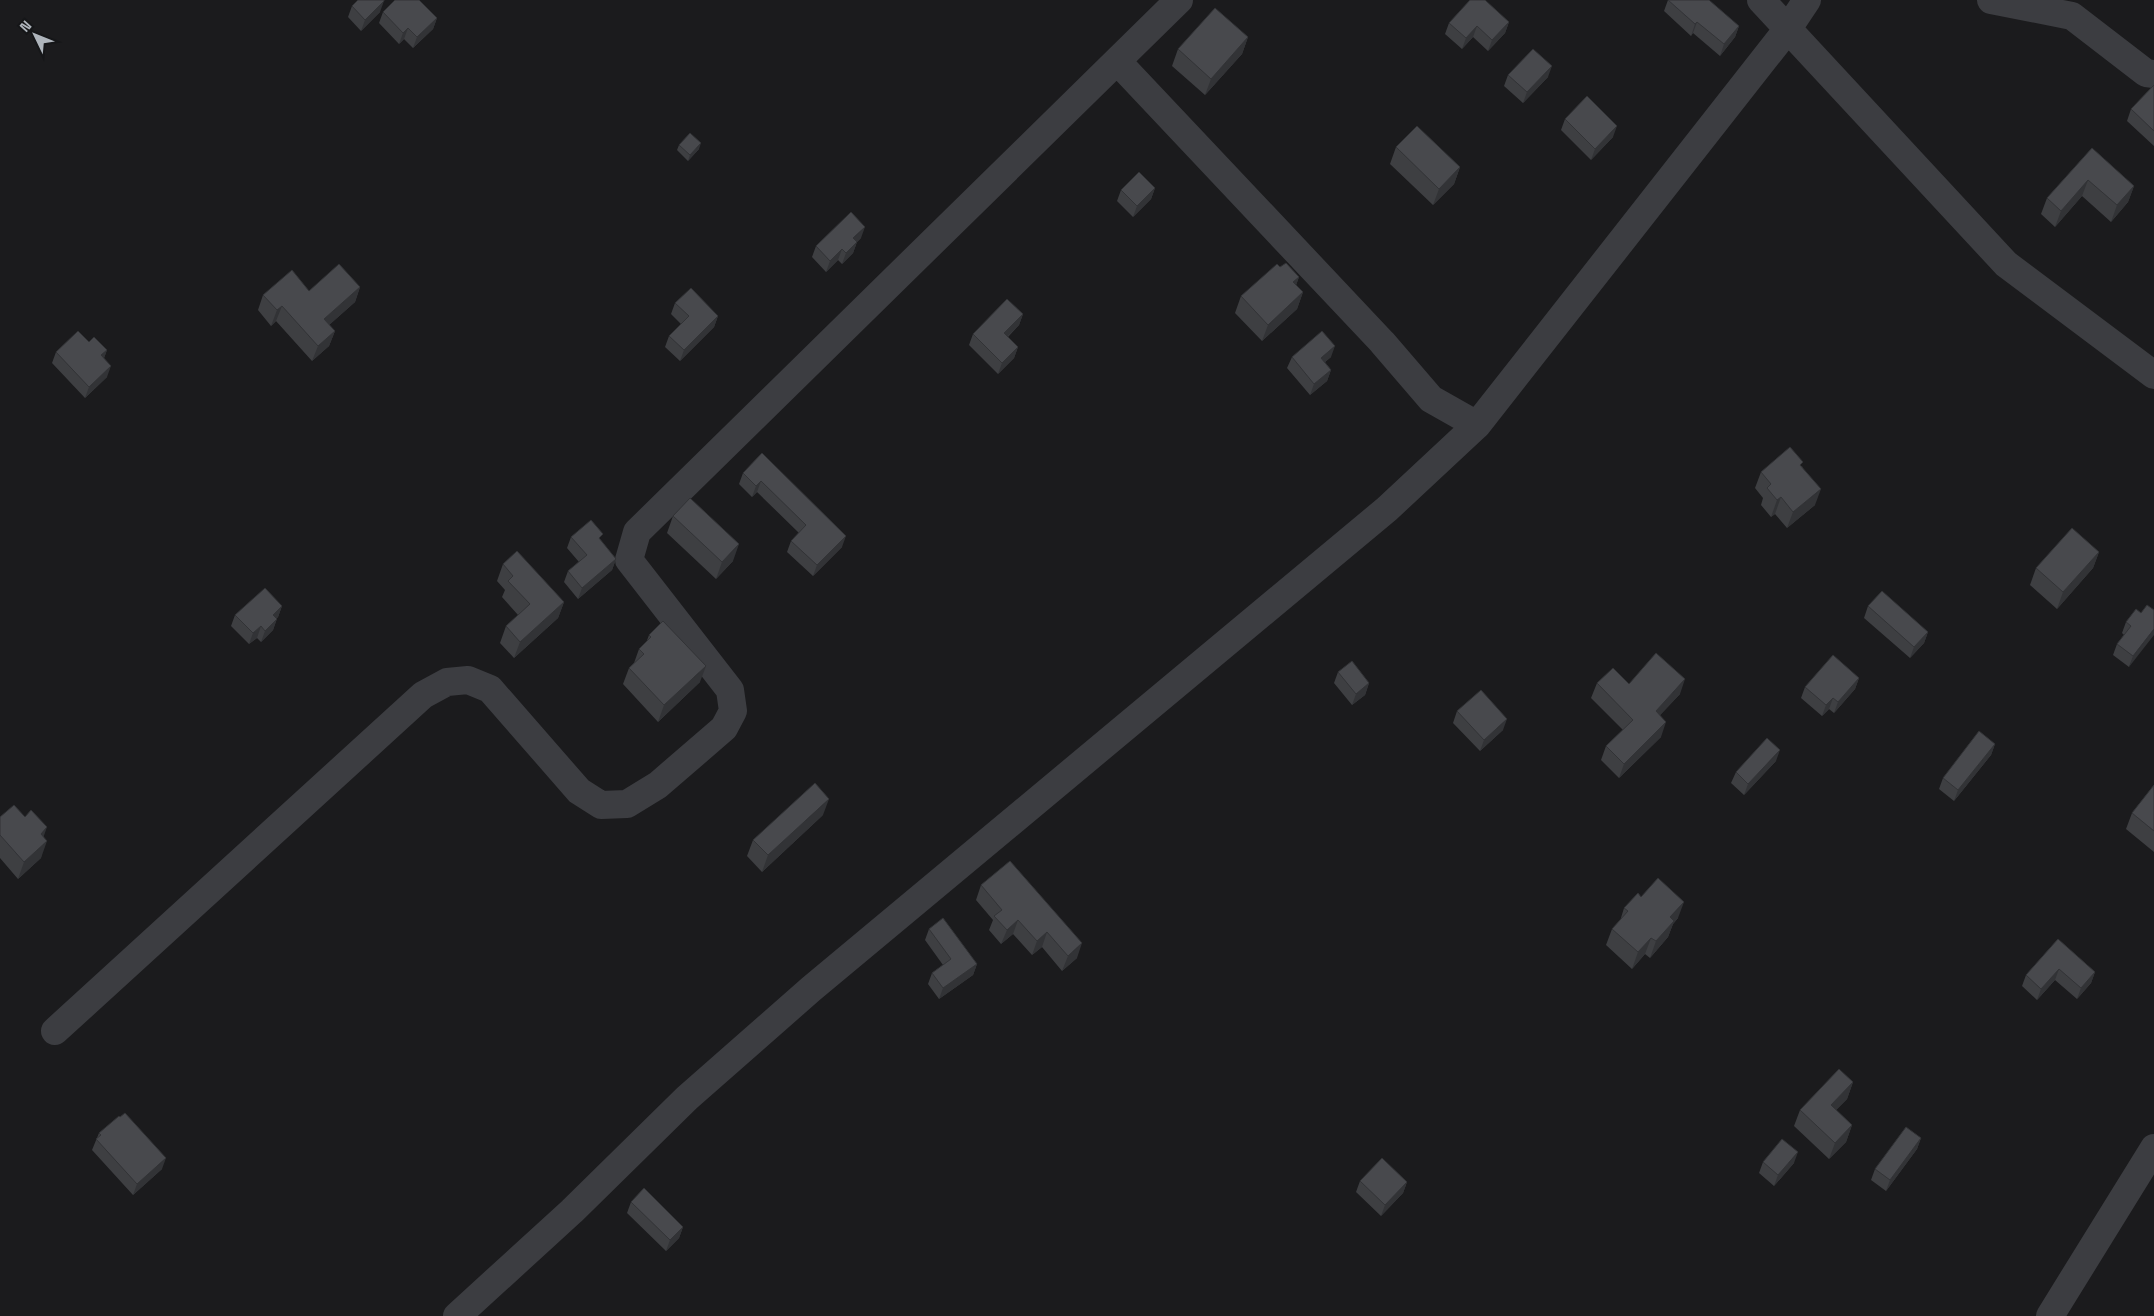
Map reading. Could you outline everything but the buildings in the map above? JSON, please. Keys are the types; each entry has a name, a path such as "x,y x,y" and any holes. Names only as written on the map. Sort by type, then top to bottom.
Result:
{"street":[{"path":"55,1031 423,694 447,682 468,680 490,689 579,791 601,805 627,804 643,795 658,785 724,728 733,711 730,690 629,560 637,532 1179,0"},
{"path":"1762,0 1787,30 2006,264 2154,374"},
{"path":"457,1316 572,1211 687,1098 804,995 1387,508 1477,425 1787,30 1807,0"},
{"path":"1992,0 2069,8 2146,73 2154,74"},
{"path":"1117,61 1382,342 1430,399 1477,425"},
{"path":"2050,1316 2154,1148"}]}
